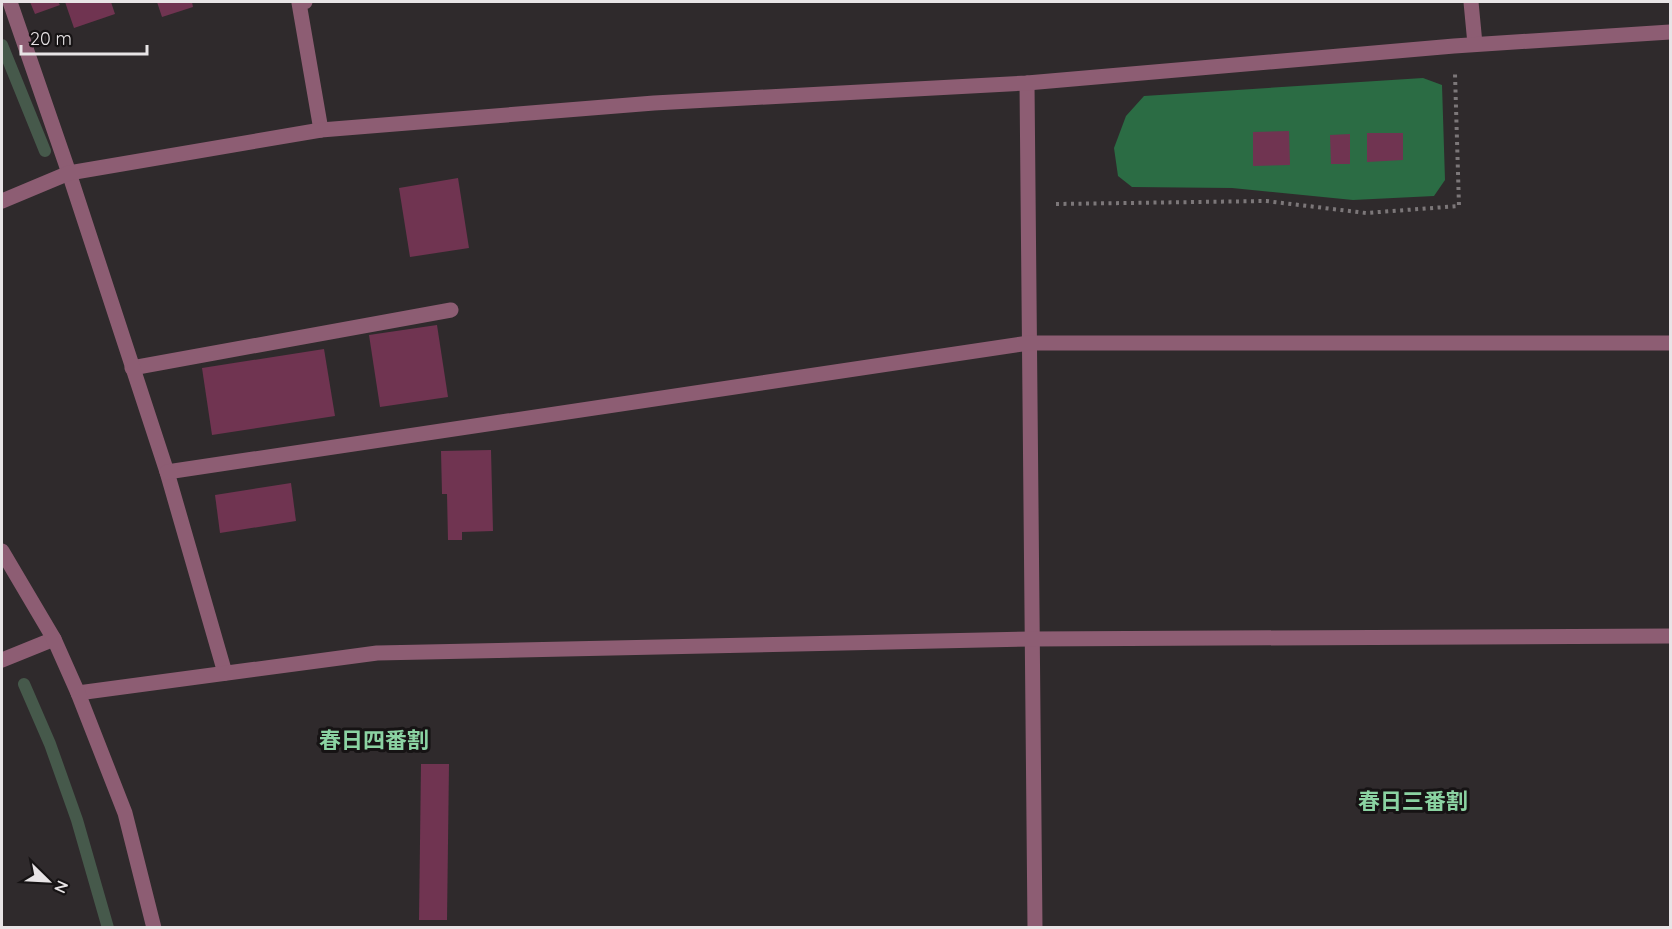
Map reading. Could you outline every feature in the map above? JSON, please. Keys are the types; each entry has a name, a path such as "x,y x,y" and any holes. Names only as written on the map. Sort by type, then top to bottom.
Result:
{"street":[{"path":"10,2 167,472 225,674"},
{"path":"305,2 299,3 321,130"},
{"path":"1471,2 1475,44"},
{"path":"2,201 69,173 321,130 654,103 1027,83 1475,44 1671,32"},
{"path":"1027,83 1035,927"},
{"path":"132,368 451,310"},
{"path":"167,472 1029,343 1671,343"},
{"path":"2,551 54,639 78,693 125,813 154,927"},
{"path":"78,693 377,653 1032,639 1671,636"},
{"path":"2,660 54,639"}],"path":[{"path":"1028,204 1266,201 1366,213 1459,206 1454,46"}],"green space":[{"path":"1423,78 1442,85 1445,180 1434,196 1353,200 1232,188 1132,187 1118,176 1114,148 1126,116 1144,96"}],"building":[{"path":"30,2 58,2 60,5 35,14"},
{"path":"65,2 111,2 115,14 74,28"},
{"path":"157,2 192,2 193,7 162,17"},
{"path":"1289,131 1290,165 1253,166 1253,132"},
{"path":"1367,133 1403,133 1403,160 1367,162"},
{"path":"1350,134 1350,164 1331,164 1330,135"},
{"path":"458,178 469,248 410,257 399,188"},
{"path":"437,325 448,397 380,407 369,335"},
{"path":"324,349 335,416 212,435 202,368"},
{"path":"491,450 493,531 462,532 462,540 448,540 447,494 442,494 441,451"},
{"path":"291,483 296,521 220,533 215,495"},
{"path":"421,764 449,764 447,920 419,920"}],"waterway":[{"path":"2,45 45,151"},
{"path":"24,684 50,744 77,820 108,928"}],"district":[{"name":"春日四番割","path":"374,740"},
{"name":"春日三番割","path":"1413,801"}]}
